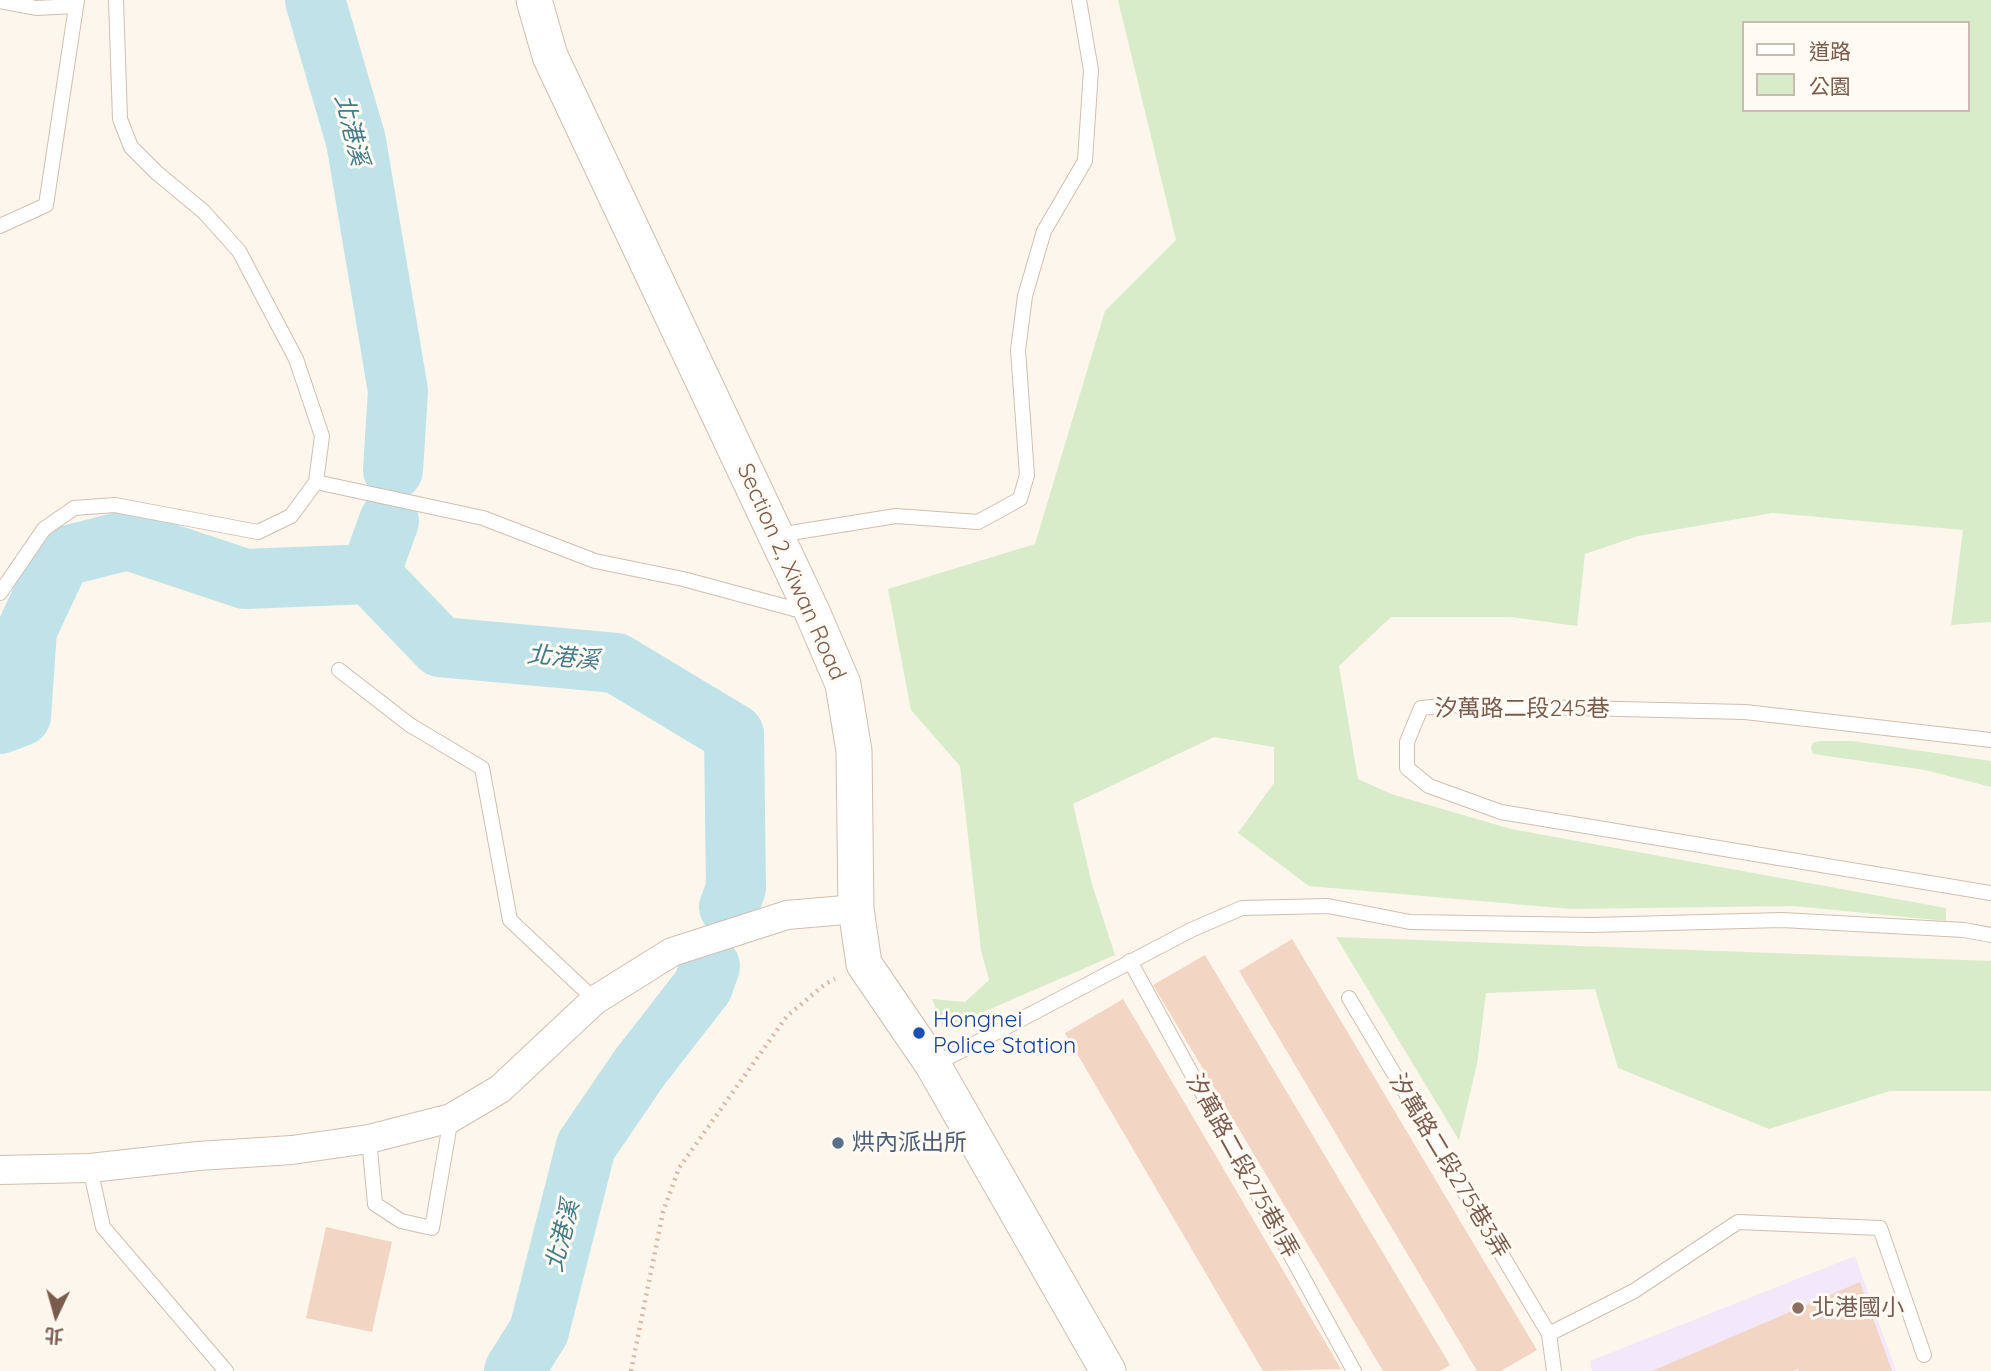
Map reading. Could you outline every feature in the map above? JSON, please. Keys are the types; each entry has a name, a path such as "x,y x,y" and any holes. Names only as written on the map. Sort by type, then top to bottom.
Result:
{"street":[{"name":"Section 2, Xiwan Road","path":"534,0 550,56 813,614 843,684 854,751 856,909 864,964 933,1065 1108,1371"},
{"path":"0,1170 90,1168 198,1156 292,1150 369,1139 451,1118 500,1089 595,1000 673,952 787,915 856,909"}],"lane":[{"path":"0,593 44,529 74,508 115,505 258,533 292,516 316,482 322,436 296,359 239,251 203,211 157,173 131,147 120,119 116,0"},
{"path":"776,536 896,516 978,522 1020,499 1027,475 1018,350 1025,296 1044,231 1085,160 1091,70 1079,0"},
{"path":"0,1 36,8 77,3 46,205 0,226"},
{"path":"316,482 483,518 595,561 683,579 813,614"},
{"path":"340,670 410,725 482,768 510,920 595,1000"},
{"name":"汐萬路二段245巷","path":"1991,740 1745,712 1452,705 1421,708 1407,742 1407,768 1429,786 1501,812 1991,893"},
{"path":"933,1065 1191,930 1242,908 1328,906 1410,922 1591,925 1782,920 1964,930 1991,935"},
{"name":"汐萬路二段275巷1弄","path":"1130,961 1354,1371"},
{"name":"汐萬路二段275巷3弄","path":"1349,998 1549,1334"},
{"path":"369,1139 375,1204 401,1221 432,1228 451,1118"},
{"path":"90,1168 103,1227 226,1371"},
{"path":"1554,1371 1549,1334 1634,1291 1738,1222 1880,1228 1924,1355"}],"path":[{"path":"631,1371 663,1212 679,1168 787,1016 825,984 864,964"}],"shaded area":[{"name":"北港國小","path":"1855,1256 1896,1371 1592,1371 1590,1361"}],"green space":[{"path":"1118,0 1991,0 1991,622 1951,625 1963,530 1773,513 1638,536 1585,554 1577,626 1511,617 1391,617 1339,666 1358,779 1391,794 1511,829 1946,908 1946,921 1794,906 1571,909 1309,886 1238,833 1274,783 1274,747 1214,737 1073,804 1092,884 1115,955 944,1029 932,999 965,1002 989,980 981,950 960,766 911,710 888,589 1035,544 1105,311 1176,240"},
{"path":"1852,741 1991,761 1991,787 1925,770 1813,754 1813,743"},
{"path":"1336,937 1991,961 1991,1091 1890,1091 1769,1129 1618,1068 1595,989 1486,993 1477,1064 1459,1140"}],"building":[{"path":"1292,939 1537,1350 1501,1371 1477,1371 1239,971"},
{"path":"1205,955 1450,1365 1440,1371 1383,1371 1153,985"},
{"path":"1123,999 1341,1369 1263,1371 1065,1033"},
{"path":"326,1227 392,1242 372,1332 306,1318"},
{"path":"1860,1282 1892,1371 1652,1371"}],"waterway":[{"name":"北港溪","path":"315,0 356,141 398,391 393,470"},
{"name":"北港溪","path":"389,521 370,574 440,647 616,663 734,734 736,888 729,907"},
{"path":"0,724 21,716 27,630 61,557 128,540 245,579 370,574"},
{"name":"北港溪","path":"514,1371 539,1331 586,1146 640,1067 703,986 710,966"}],"place":[{"name":"Hongnei Police Station","path":"919,1033"},
{"name":"烘內派出所","path":"838,1143"},
{"name":"北港國小","path":"1798,1308"}]}
